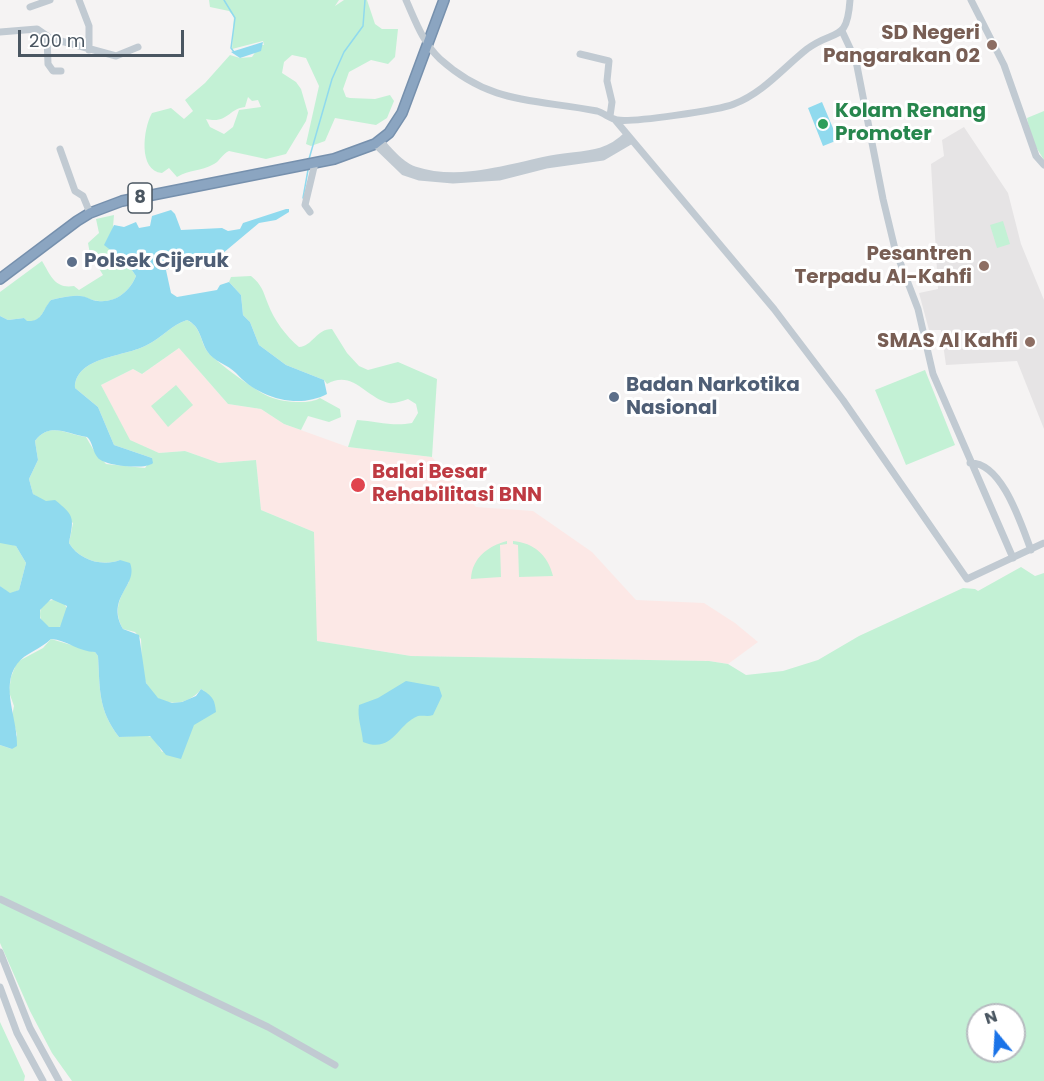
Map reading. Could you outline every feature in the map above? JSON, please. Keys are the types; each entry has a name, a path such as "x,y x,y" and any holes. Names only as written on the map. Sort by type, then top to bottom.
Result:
{"highway":[{"name":"8","path":"0,279 90,213 122,201 314,163 358,153 378,143 402,113 444,0"}],"street":[{"path":"30,7 50,0"},
{"path":"79,0 89,26 89,50"},
{"path":"406,0 427,46 469,80 508,97 613,118 711,110 735,104 763,87 808,48 842,31 849,19 850,0"},
{"path":"971,0 1004,65 1036,156 1044,165"},
{"path":"0,32 37,29 47,37 116,56 138,47"},
{"path":"842,31 855,61 879,187 893,242 918,309 933,374 1013,558"},
{"path":"47,37 49,66 53,70 61,71"},
{"path":"580,54 609,61 607,87 612,102 613,118 774,309 843,400 967,579 1044,543"},
{"path":"378,143 407,167 420,171 453,174 498,172 601,152 630,138"},
{"path":"60,149 75,191 83,196 90,213"},
{"path":"309,212 305,205 315,171 314,163"},
{"path":"970,462 981,463 994,474 1031,550"},
{"path":"0,899 268,1027 336,1065"},
{"path":"0,952 30,1028 59,1081"},
{"path":"0,987 17,1033 44,1081"}],"shaded area":[{"name":"Pesantren Terpadu Al-Kahfi","path":"964,127 1008,193 1021,244 1044,300 1044,429 1017,361 946,365 941,330 929,330 919,293 938,289 931,164 944,156 942,140"},
{"name":"Balai Besar Rehabilitasi BNN","path":"179,348 228,404 261,409 284,424 348,447 432,457 476,507 533,511 592,552 636,600 704,603 735,623 758,642 728,664 709,661 411,656 316,641 314,532 261,510 256,460 219,463 185,451 159,453 129,440 101,385 133,369 142,374"}],"green space":[{"path":"209,0 339,0 335,6 344,0 367,0 375,24 382,29 398,29 395,57 388,64 371,60 349,72 343,89 346,97 350,98 375,99 390,95 394,101 387,118 376,125 335,118 325,141 311,146 306,144 319,86 306,58 292,55 284,62 282,73 296,82 301,89 308,113 306,121 286,154 266,159 229,151 214,164 177,177 169,168 162,173 154,171 149,165 145,148 146,129 152,113 171,108 184,119 193,111 185,100 205,83 230,55 240,58 252,57 260,45 264,45 263,41 232,49 234,16 229,11 210,7","holes":["248,97 252,101 258,100 261,107 239,110 233,127 224,134 210,127 206,119 219,120 235,110 245,107"]},
{"path":"1044,111 1044,160 1031,139 1027,118"},
{"path":"114,215 111,250 127,263 136,276 122,295 105,301 77,296 51,300 39,318 27,322 24,318 8,320 0,316 0,292 42,261 54,280 62,285 74,286 79,290 103,275 90,254 88,243 99,233 96,219"},
{"path":"1003,221 1010,244 997,248 990,225"},
{"path":"251,276 262,288 277,322 299,347 308,344 322,332 332,329 347,353 359,366 368,370 398,362 437,379 432,457 348,447 357,420 391,424 412,423 418,413 416,404 408,399 389,403 373,396 352,382 344,380 336,380 327,384 324,380 286,365 259,345 250,322 243,315 241,295 229,282 231,277"},
{"path":"187,320 192,323 211,355 265,395 295,402 320,398 340,409 341,417 329,422 308,416 301,430 284,424 261,409 228,404 179,348 142,374 133,369 101,385 130,440 159,453 185,451 219,463 256,460 261,510 314,532 317,641 411,656 709,661 728,664 746,675 783,671 818,660 859,636 963,588 978,591 1021,567 1035,576 1044,573 1044,1081 72,1081 52,1053 30,1011 0,943 0,745 12,749 17,735 12,716 14,706 9,692 11,677 17,662 43,648 51,639 95,652 98,656 101,699 112,727 119,737 145,735 154,738 162,752 191,730 204,691 201,689 188,700 172,703 152,693 143,674 141,639 135,632 123,629 118,616 118,605 129,582 120,560 99,562 85,558 73,549 69,543 73,523 33,494 29,479 38,460 35,441 41,435 53,430 86,437 106,464 145,468 152,458 114,445 98,407 75,388 77,377 92,363 138,349"},
{"path":"925,370 955,445 906,465 875,390"},
{"path":"176,385 193,405 168,427 151,406"},
{"path":"507,541 507,544 500,545 501,577 471,579 474,565 482,554"},
{"path":"513,541 527,544 539,551 548,562 553,576 519,577 518,545 513,544"},
{"path":"5,542 16,546 26,563 19,590 10,594 0,586 0,543"},
{"path":"54,600 64,604 68,614 64,624 54,628 44,624 40,614 44,604"},
{"path":"0,1022 25,1076 24,1081 0,1081"}],"water":[{"path":"263,42 261,51 240,58 231,52"},
{"name":"Kolam Renang Promoter","path":"822,102 838,140 823,146 808,108"},
{"path":"289,209 289,212 276,220 259,223 216,259 211,261 194,259 166,270 171,293 177,297 217,290 220,285 229,282 241,295 243,315 250,322 259,345 286,365 324,380 327,394 315,399 291,401 255,389 210,355 198,330 187,320 147,345 92,363 77,377 75,388 98,407 114,445 152,458 153,463 134,467 102,461 98,458 87,437 53,430 41,435 35,441 38,460 29,479 33,494 46,501 55,500 70,514 72,528 69,543 79,554 99,562 120,560 130,563 132,571 120,600 119,618 123,629 139,635 146,683 158,698 172,703 182,702 196,696 201,689 212,698 216,712 194,725 181,759 166,755 150,736 119,737 107,718 101,699 98,656 95,652 51,639 20,660 12,673 10,693 17,746 12,749 0,745 0,586 10,593 19,590 26,563 16,546 0,543 0,316 8,320 24,318 32,321 39,317 51,300 77,296 105,301 121,295 130,287 136,276 127,263 104,245 114,225 124,227 136,222 139,228 150,226 152,216 171,210 181,230 222,228 228,231 240,229 243,223","holes":["51,599 67,606 60,627 49,627 40,618 40,610"]},
{"path":"406,681 439,687 442,696 433,715 418,716 388,741 381,744 373,745 363,742 359,705 378,698"}],"waterway":[{"path":"224,0 235,18 231,48 234,52"},
{"path":"309,159 332,79 344,52 363,26 365,0"},
{"path":"303,198 308,170"}],"place":[{"name":"SD Negeri Pangarakan 02","path":"992,45"},
{"name":"Kolam Renang Promoter","path":"823,124"},
{"name":"Polsek Cijeruk","path":"72,262"},
{"name":"Pesantren Terpadu Al-Kahfi","path":"984,266"},
{"name":"SMAS Al Kahfi","path":"1030,342"},
{"name":"Badan Narkotika Nasional","path":"614,397"},
{"name":"Balai Besar Rehabilitasi BNN","path":"358,485"}]}
